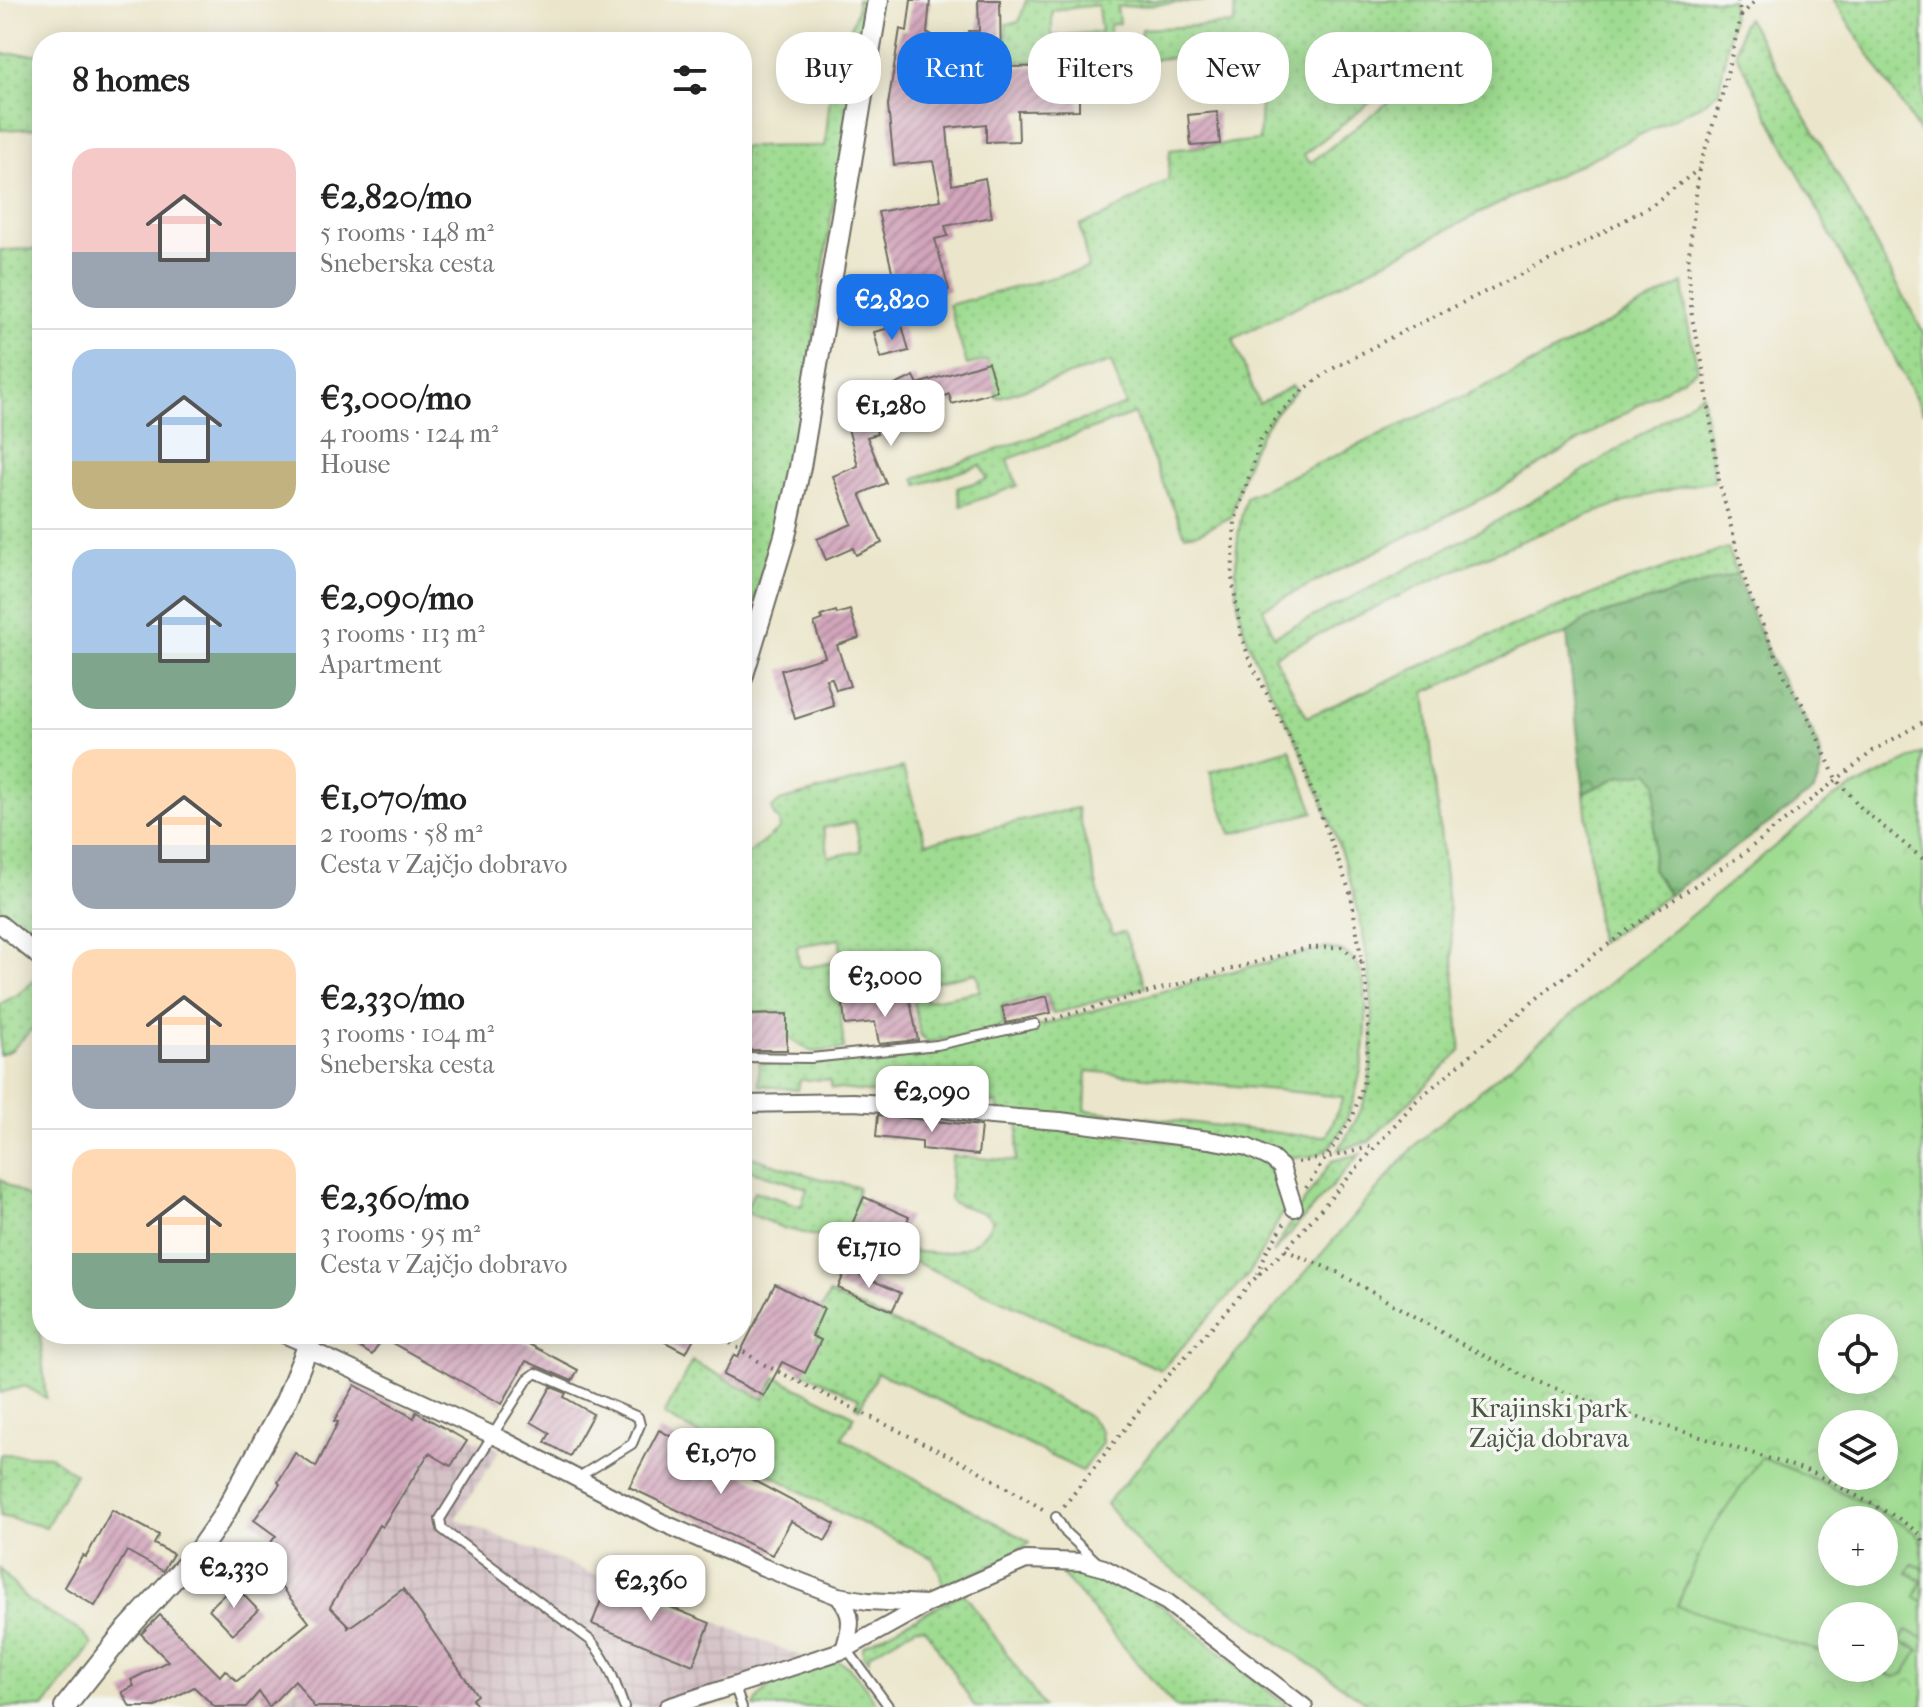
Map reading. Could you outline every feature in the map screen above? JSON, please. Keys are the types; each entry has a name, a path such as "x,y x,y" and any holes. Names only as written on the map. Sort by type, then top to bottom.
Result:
{"street":[{"path":"752,645 785,536 800,467 878,0"},
{"path":"0,924 32,951"},
{"path":"752,1104 853,1102 929,1107 1180,1136 1247,1147 1281,1167 1294,1208"},
{"path":"65,1707 123,1634 198,1552 218,1524 286,1401 309,1344"},
{"path":"314,1344 575,1479 719,1548 838,1596 926,1604"},
{"path":"668,1707 846,1649 926,1604 1026,1560 1062,1560 1104,1568 1167,1602 1304,1707"},
{"path":"838,1596 848,1607 850,1617 846,1649"}],"lane":[{"path":"752,1057 811,1058 937,1045 1035,1024"},
{"path":"575,1479 632,1444 640,1425 638,1417 536,1373 528,1379 447,1505 440,1519 442,1529 590,1640 611,1669 624,1707"},
{"path":"1056,1517 1066,1533 1104,1568"},
{"path":"846,1649 889,1707"},
{"path":"734,1685 742,1707"}],"path":[{"path":"1738,0 1741,16 1721,99 1699,169 1688,262 1692,318 1703,366 1719,481 1748,591 1786,679 1803,705 1836,779 1863,810 1923,859"},
{"path":"1741,16 1756,0"},
{"path":"1258,1275 1267,1251 1353,1116 1363,1084 1368,1048 1364,963 1351,895 1298,754 1250,661 1241,634 1232,578 1235,521 1261,439 1279,414 1302,391 1332,369 1573,249 1652,205 1699,169"},
{"path":"732,1344 761,1363 974,1468 1056,1517 1152,1394 1258,1275 1285,1250 1414,1103 1548,989 1632,927 1740,856 1873,751 1923,722"},
{"path":"1035,1024 1307,948 1341,947 1364,963"},
{"path":"1328,1157 1379,1143"},
{"path":"1285,1250 1339,1273 1465,1346 1528,1378 1663,1427 1812,1472 1898,1518 1921,1535 1923,1541"}],"shaded area":[{"path":"353,1382 411,1412 416,1407 500,1450 455,1519 803,1657 656,1707 275,1707 305,1679 297,1659 282,1642 307,1621 255,1557 272,1535 251,1520 265,1500 285,1512 294,1496 275,1482 293,1451 315,1463 333,1423 331,1421"}],"green space":[{"path":"857,0 866,0 863,32 849,32"},
{"path":"1026,0 1221,0 1117,7 1119,23 1110,25 1110,32 1101,32 1098,5 1052,10 1052,32 1028,32 1028,62 1012,62 1012,32 1006,32 1006,24 1019,22"},
{"path":"1235,0 1732,0 1732,19 1719,91 1701,105 1233,339 1259,404 1292,386 1297,390 1271,418 1254,448 1231,517 1198,533 1185,535 1134,414 1008,459 1017,486 961,506 957,488 987,479 981,465 918,485 915,478 1126,405 1111,362 997,398 987,360 967,365 949,305 1088,268 1080,225 1104,216 1168,180 1170,150 1259,140 1261,104 1289,104 1289,32 1177,32 1177,58 1161,59 1161,32 1141,32 1141,29 1234,24"},
{"path":"1834,0 1923,0 1923,138 1916,127"},
{"path":"1747,18 1815,133 1923,332 1923,413 1736,53 1742,25"},
{"path":"0,54 32,54 32,128 0,130"},
{"path":"829,104 851,104 811,356 776,532 752,608 752,147 825,146"},
{"path":"32,249 32,954 0,928 0,250"},
{"path":"1683,283 1687,320 1698,369 1495,492 1263,608 1274,636 1439,552 1546,493 1702,393 1715,481 1645,496 1556,527 1436,579 1274,656 1307,717 1514,625 1673,565 1728,548 1737,574 1585,620 1567,634 1519,650 1425,692 1461,1051 1368,1142 1338,1150 1359,1115 1369,1080 1372,1005 1369,968 1354,895 1331,824 1303,755 1262,674 1244,628 1236,572 1238,534 1246,497 1520,370"},
{"path":"1737,574 1776,670 1813,734 1820,756 1820,774 1814,791 1669,895 1652,869 1657,783 1650,772 1618,777 1584,793 1567,634 1585,620"},
{"path":"1290,749 1314,812 1231,834 1210,772"},
{"name":"Krajinski park Zajčja dobrava","path":"1923,753 1923,1707 1373,1707 1144,1550 1106,1504 1418,1142 1834,797"},
{"path":"903,768 926,843 1077,808 1104,914 1113,934 1124,932 1146,987 1053,1014 1047,994 1001,1006 1004,1026 928,1042 920,1035 912,994 839,1002 844,1049 812,1052 786,1036 783,1012 752,1013 752,851 779,829 780,822 772,808 780,801","holes":["855,822 861,851 829,857 823,828","840,939 841,961 799,966 797,946","977,973 980,991 926,1001 922,984"]},
{"path":"1650,771 1657,783 1652,869 1669,895 1599,943 1584,793 1618,777"},
{"path":"1325,948 1350,956 1362,975 1366,1027 1357,1088 1337,1138 1319,1154 1300,1157 1275,1155 998,1110 997,1103 980,1102 980,1109 927,1094 832,1088 829,1080 800,1080 798,1090 759,1085 759,1063 813,1063 942,1049 1011,1034","holes":["1087,1071 1343,1097 1327,1136 1085,1110"]},
{"path":"32,982 32,1029 12,1050 0,1055 0,1004"},
{"path":"1019,1123 1247,1152 1280,1175 1286,1207 1249,1274 1161,1370 844,1231 834,1247 820,1237 783,1228 752,1215 754,1191 801,1206 807,1188 752,1171 752,1157 858,1187 856,1200 868,1210 896,1247 923,1252 951,1252 975,1242 993,1220 950,1199 952,1156 1016,1161"},
{"path":"1360,1154 1273,1253 1332,1161"},
{"path":"0,1179 32,1200 32,1344 41,1344 46,1398 25,1386 0,1393"},
{"path":"829,1294 1002,1371 1090,1417 1101,1431 1102,1443 1082,1471 877,1373 860,1408 856,1406 859,1398 800,1371 818,1333 811,1329"},
{"path":"692,1361 764,1399 776,1377 855,1416 842,1438 1030,1542 1009,1558 943,1587 941,1574 932,1558 831,1508 664,1415"},
{"path":"0,1454 50,1456 75,1474 46,1527 0,1516"},
{"path":"1761,1458 1818,1481 1818,1490 1837,1490 1869,1506 1818,1506 1818,1586 1898,1586 1898,1522 1919,1537 1922,1548 1923,1568 1912,1564 1907,1573 1922,1580 1915,1597 1923,1601 1923,1638 1906,1630 1900,1642 1919,1650 1904,1674 1898,1676 1898,1602 1818,1602 1818,1651 1677,1606 1707,1537"},
{"path":"1064,1567 1135,1589 1165,1608 1288,1707 1175,1707 1062,1574"},
{"path":"0,1569 28,1601 83,1633 92,1645 44,1707 0,1707"},
{"path":"963,1593 1044,1707 975,1707 925,1628 917,1627 870,1654 868,1661 863,1655 863,1646"},
{"path":"837,1661 855,1674 879,1707 754,1707 768,1688 778,1682"}],"building":[{"path":"911,0 930,0 927,32 900,32 900,29 907,31"},
{"path":"978,0 1000,0 1000,32 969,32 979,31"},
{"path":"897,48 897,104 1012,104 1012,67 1028,67 1028,104 1079,104 1079,110 1018,111 1019,141 986,142 986,124 947,128 952,185 985,178 992,217 945,226 948,236 935,239 949,290 900,304 878,212 941,200 933,161 894,165 888,105"},
{"path":"1217,112 1220,144 1191,146 1188,115"},
{"path":"902,325 909,351 881,358 874,332"},
{"path":"988,362 997,391 952,404 949,394 867,437 886,483 860,494 882,543 856,555 853,548 826,560 817,539 852,524 833,476 858,466 845,417 884,406 878,393 914,376 918,384"},
{"path":"850,610 859,638 837,645 850,686 836,690 832,678 826,679 834,706 795,719 781,670 825,657 814,623 822,620 821,616"},
{"path":"909,996 918,1040 879,1044 875,1022 845,1025 843,1003 870,1000 871,1003"},
{"path":"1047,996 1051,1013 1006,1023 1002,1007"},
{"path":"787,1014 787,1050 752,1050 752,1015"},
{"path":"878,1115 981,1126 978,1155 922,1149 922,1142 876,1137"},
{"path":"864,1197 909,1217 894,1251 849,1231"},
{"path":"846,1269 901,1293 892,1311 838,1288"},
{"path":"775,1284 824,1309 812,1336 821,1340 805,1373 782,1362 764,1396 723,1375 734,1355 738,1357 745,1344 752,1344 752,1329"},
{"path":"354,1344 379,1344 372,1355"},
{"path":"394,1344 529,1344 578,1370 572,1381 526,1361 502,1404"},
{"path":"669,1344 691,1344 686,1353"},
{"path":"355,1385 414,1418 416,1412 467,1441 451,1466 429,1453 382,1527 379,1525 330,1607 348,1628 403,1589 477,1695 472,1699 478,1707 314,1707 295,1680 269,1707 259,1692 246,1707 215,1707 194,1687 156,1707 130,1707 122,1692 134,1686 131,1680 168,1661 141,1634 160,1615 220,1676 225,1670 237,1681 309,1622 258,1558 276,1536 254,1520 280,1484 278,1482 295,1453 316,1467 338,1422 334,1421"},
{"path":"551,1387 566,1393 564,1397 593,1414 570,1456 545,1442 550,1433 531,1422"},
{"path":"659,1430 835,1524 825,1541 791,1521 772,1555 629,1487"},
{"path":"112,1510 159,1535 154,1544 173,1554 163,1571 127,1551 95,1606 64,1587 83,1555 86,1557"},
{"path":"608,1582 710,1623 693,1665 592,1624"},
{"path":"234,1585 258,1610 233,1634 209,1609"}]}
